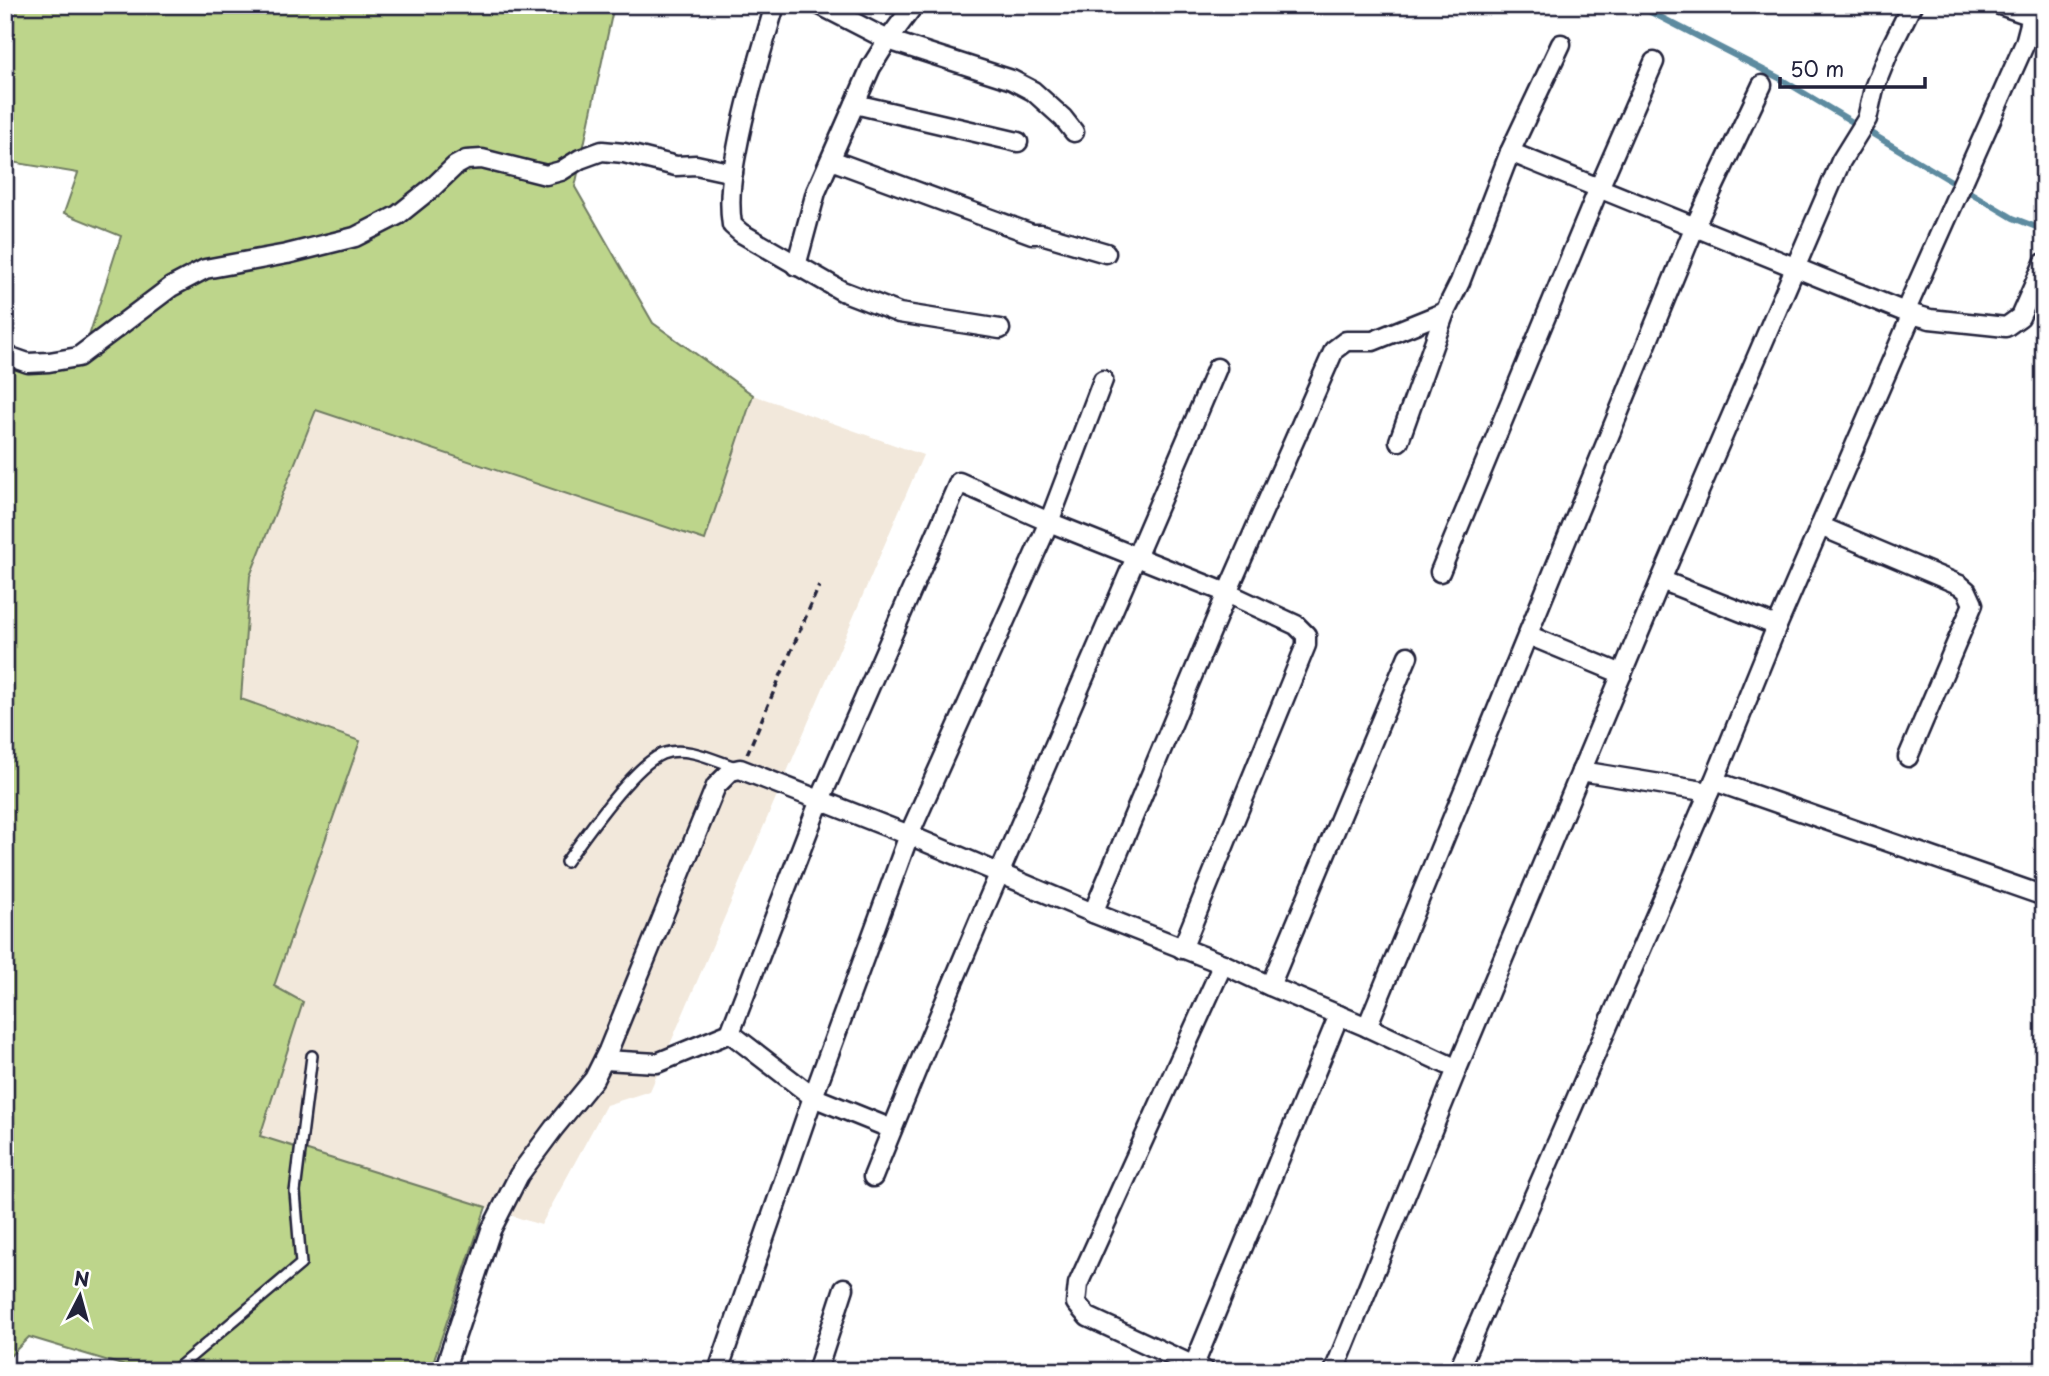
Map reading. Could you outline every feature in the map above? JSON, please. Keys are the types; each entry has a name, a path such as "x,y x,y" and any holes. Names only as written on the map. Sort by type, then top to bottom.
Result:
{"street":[{"path":"775,5 744,108 729,206 732,225 741,233 842,291 900,313 1000,329"},
{"path":"820,5 888,40 1012,80 1034,91 1074,132"},
{"path":"796,266 816,192 855,104 876,58 914,5"},
{"path":"1334,1371 1661,580 1841,161 1863,126 1874,88 1912,5"},
{"path":"1458,1371 1712,787 1961,187 2025,43 2034,10 2000,5"},
{"path":"1399,440 1445,312 1460,282 1510,152 1560,44"},
{"path":"1440,572 1654,62"},
{"path":"1367,1027 1695,226 1762,85"},
{"path":"855,104 1018,142"},
{"path":"5,355 28,363 78,357 171,287 205,269 287,254 355,237 398,215 455,166 466,160 482,159 546,175 561,171 602,150 676,166 696,165 733,173"},
{"path":"1510,152 1795,268 1930,319 2006,327 2020,317 2044,263"},
{"path":"831,160 1032,234 1041,234 1106,253"},
{"path":"1093,913 1227,593 1334,350 1346,341 1373,341 1445,312"},
{"path":"873,1177 1217,368"},
{"path":"718,1371 813,1097 909,835 1049,522 1103,380"},
{"path":"604,1060 657,1063 730,1033 820,800 959,482 1049,522 1227,593 1296,625 1306,635 1306,645 1182,949"},
{"path":"1820,526 1959,585 1967,591 1973,604 1909,757"},
{"path":"1661,580 1777,626"},
{"path":"1528,635 1622,674"},
{"path":"1270,986 1408,656"},
{"path":"444,1371 491,1230 519,1175 587,1089 604,1060 716,786 731,771 740,769 909,835 1093,913 1223,964 1457,1069"},
{"path":"1581,771 1712,787 2044,895"},
{"path":"1223,964 1078,1283 1076,1303 1088,1317 1199,1368 1339,1016"},
{"path":"730,1033 813,1097 892,1129"},
{"path":"817,1371 844,1288"}],"lane":[{"path":"566,862 642,767 664,753 691,752 740,769"},
{"path":"174,1371 301,1264 295,1192 312,1056"}],"path":[{"path":"740,769 819,586"}],"shaded area":[{"path":"753,395 923,455 650,1091 606,1105 541,1225 260,1136 302,1002 273,987 360,741 241,699 250,576 315,410 705,540"}],"green space":[{"path":"5,5 614,5 575,187 653,323 753,395 705,540 316,410 250,576 241,699 360,741 274,986 303,1002 260,1136 486,1207 430,1371 142,1371 29,1337 5,1361 5,365 80,364 121,236 64,213 78,173 5,161"}],"waterway":[{"path":"1637,5 1779,78 2013,218 2044,230"}]}
